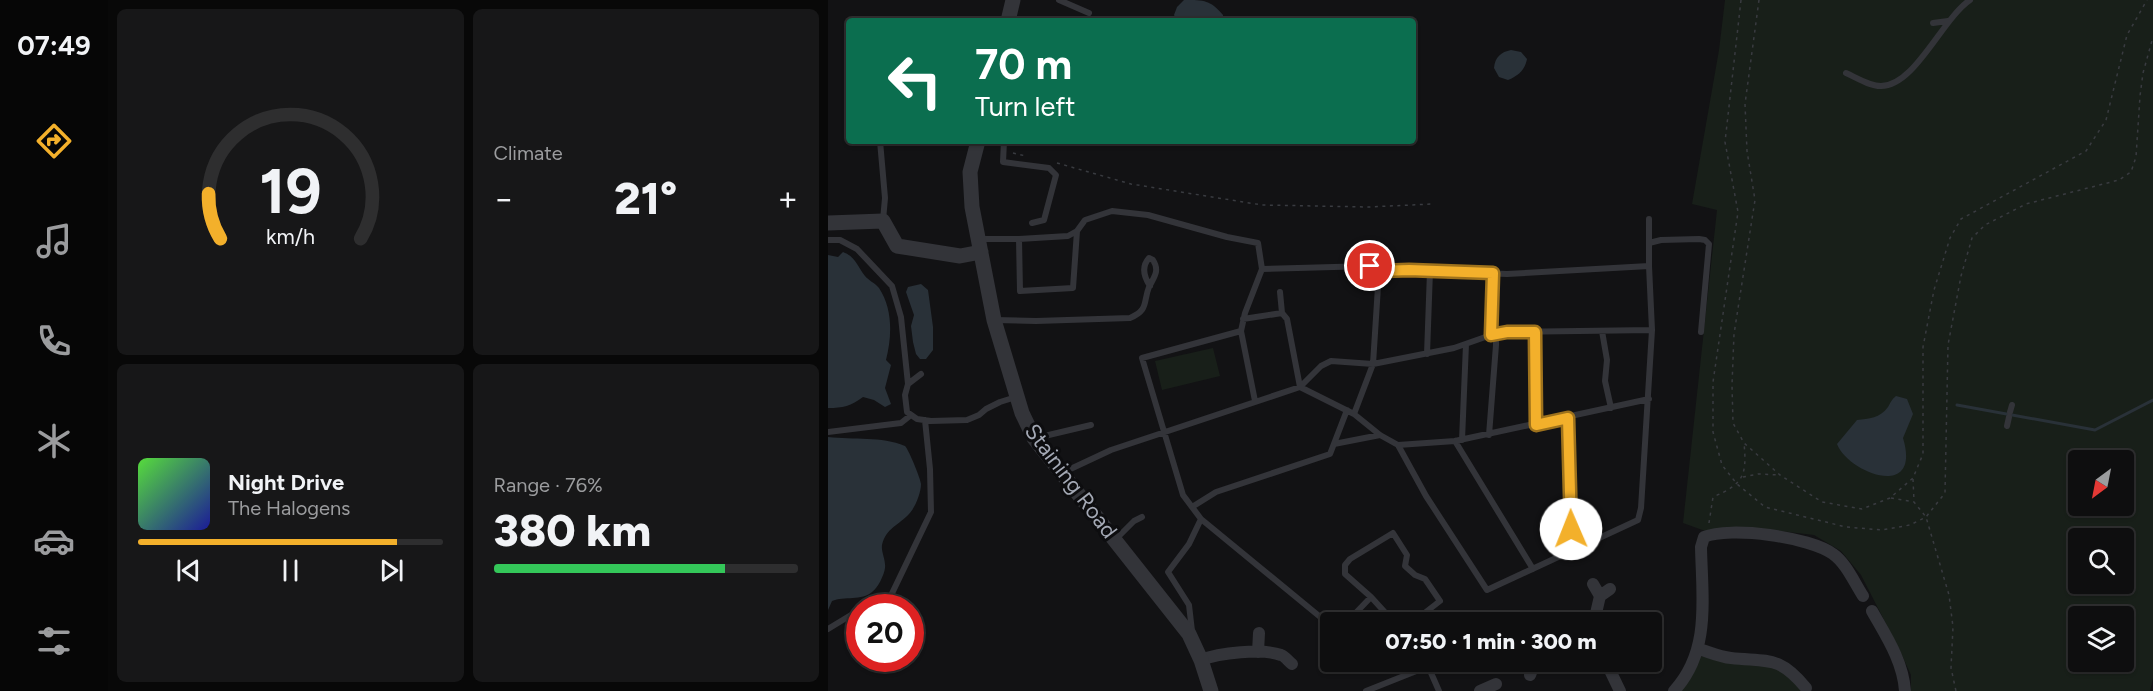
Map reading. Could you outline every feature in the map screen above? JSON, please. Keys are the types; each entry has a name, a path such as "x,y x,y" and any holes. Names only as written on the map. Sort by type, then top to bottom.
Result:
{"street":[{"path":"1009,18 1013,0"},
{"name":"Staining Road","path":"977,144 970,172 970,190 979,246 994,320 1025,421 1034,438 1193,640 1211,691"},
{"path":"828,224 883,221 897,246 960,256 979,246"},
{"path":"1674,691 1688,672 1699,649 1702,620 1701,542 1707,536 1713,533 1748,532 1772,535 1826,549 1842,562 1863,596"},
{"path":"1593,584 1605,593 1598,612"},
{"path":"1872,610 1896,654 1903,674 1905,691"},
{"path":"1258,633 1258,652"},
{"path":"1699,649 1723,657 1774,661 1797,678 1806,688"},
{"path":"1201,660 1216,654 1258,652 1280,654 1292,664"},
{"path":"1611,672 1620,691"},
{"path":"1480,691 1496,684"}],"lane":[{"path":"1059,0 1089,14"},
{"path":"1846,73 1865,82 1881,86 1895,84 1917,63 1949,21 1970,0"},
{"path":"1933,23 1949,21"},
{"path":"880,144 885,198 883,221"},
{"path":"1004,144 1003,162 1049,168 1056,175 1044,220 1032,223"},
{"path":"979,246 1019,238 1068,236 1077,231 1085,220 1112,211 1148,214 1227,237 1258,243 1262,269 1243,319 1241,331 1255,402"},
{"path":"1300,387 1354,414 1380,435 1398,445 1426,496 1487,590 1638,520 1641,508 1652,330 1649,219"},
{"path":"1019,238 1020,291 1073,288 1077,231"},
{"path":"1649,243 1661,240 1699,239 1709,243 1701,332"},
{"path":"828,240 840,240 857,249 892,286 901,317 908,384 907,412 916,419 966,420 1000,402 1016,397"},
{"path":"1262,269 1370,266 1380,271 1493,273 1649,266"},
{"path":"1354,414 1373,364 1380,271"},
{"path":"1427,354 1431,271"},
{"path":"1490,435 1496,340 1491,335 1493,273"},
{"path":"994,320 1130,318 1138,314 1145,306 1150,286"},
{"path":"1280,292 1282,313 1287,319 1300,387"},
{"path":"1243,319 1282,313"},
{"path":"1063,473 1111,450 1300,387 1321,366 1331,361 1373,364 1427,354 1507,332 1652,330"},
{"path":"1241,331 1142,358 1184,495 1192,507 1201,519 1320,617"},
{"path":"1602,331 1607,360 1605,381 1611,408"},
{"path":"1535,332 1536,425"},
{"path":"1466,344 1458,441 1533,569"},
{"path":"908,384 921,374"},
{"path":"1398,445 1458,441 1649,399"},
{"path":"1192,507 1216,492 1330,454 1347,410"},
{"path":"2007,426 2010,411"},
{"path":"828,432 901,423 911,415"},
{"path":"1568,418 1571,551"},
{"path":"892,594 931,512 930,469 925,420"},
{"path":"1034,438 1091,425"},
{"path":"1334,444 1380,435"},
{"path":"1114,540 1134,521 1142,517"},
{"path":"1193,640 1189,605 1168,572 1189,544 1201,519"},
{"path":"1385,612 1349,579 1345,574 1345,566 1350,560 1393,533 1407,555 1405,566 1415,575 1425,579 1440,601 1426,612"},
{"path":"1357,612 1371,597"},
{"path":"828,628 846,618"},
{"path":"1366,691 1413,672"},
{"path":"1431,672 1439,691"}],"path":[{"path":"1741,0 1725,142 1738,213 1713,382 1713,432 1722,465 1737,483 1765,507 1846,527 1882,530 1910,525 1926,517 1945,493 1948,345 1961,276 1972,238 1985,225 2026,204 2119,180 2131,172 2136,157 2137,118 2143,73 2153,37"},
{"path":"1759,0 1745,104 1748,151 1755,200 1734,334 1733,423 1744,443 1780,475 1822,502 1862,509 1890,498 1913,478"},
{"path":"1956,691 1951,668 1953,627 1951,607 1926,517 1914,502 1913,478 1923,454 1923,347 1934,290 1950,238 1961,219 2086,151 2106,120 2127,35 2147,0"},
{"path":"1004,151 1026,156"},
{"path":"1049,161 1131,184 1262,206 1369,207 1432,204"},
{"path":"1707,536 1713,497 1729,490 1743,477 1746,465 1744,443"},
{"path":"1743,477 1758,474 1780,475"},
{"path":"1890,498 1914,502"}],"shaded area":[{"path":"1184,0 1202,1 1214,6 1223,18 1176,18 1174,15 1177,7"},
{"path":"1725,0 2153,0 2153,678 2150,691 1911,691 1911,675 1900,651 1861,575 1841,551 1814,535 1763,529 1708,532 1683,523 1717,210 1692,204 1719,50"},
{"path":"1511,50 1521,52 1527,59 1520,72 1508,80 1499,77 1494,68 1499,56"},
{"path":"843,252 854,259 865,276 879,288 887,305 890,332 886,360 891,365 885,388 891,404 885,407 874,400 863,397 847,406 828,408 828,255 838,257"},
{"path":"921,284 928,290 933,327 933,350 926,359 920,359 916,354 911,326 914,315 906,292 908,287"},
{"path":"1213,348 1220,376 1162,390 1155,361"},
{"path":"1896,396 1907,399 1913,414 1903,438 1906,458 1902,470 1893,475 1881,476 1855,464 1844,455 1837,444 1857,420 1878,416"},
{"path":"828,437 877,440 905,446 921,484 919,496 911,511 884,539 882,548 885,568 882,578 869,594 846,594 846,598 832,601 828,610"},
{"path":"1699,656 1776,666 1804,691 1677,691"}],"waterway":[{"path":"1957,405 2095,430 2153,400"}],"route":[{"path":"1370,266 1380,271 1493,273 1491,335 1507,332 1535,332 1536,425 1568,418 1571,529"}]}
